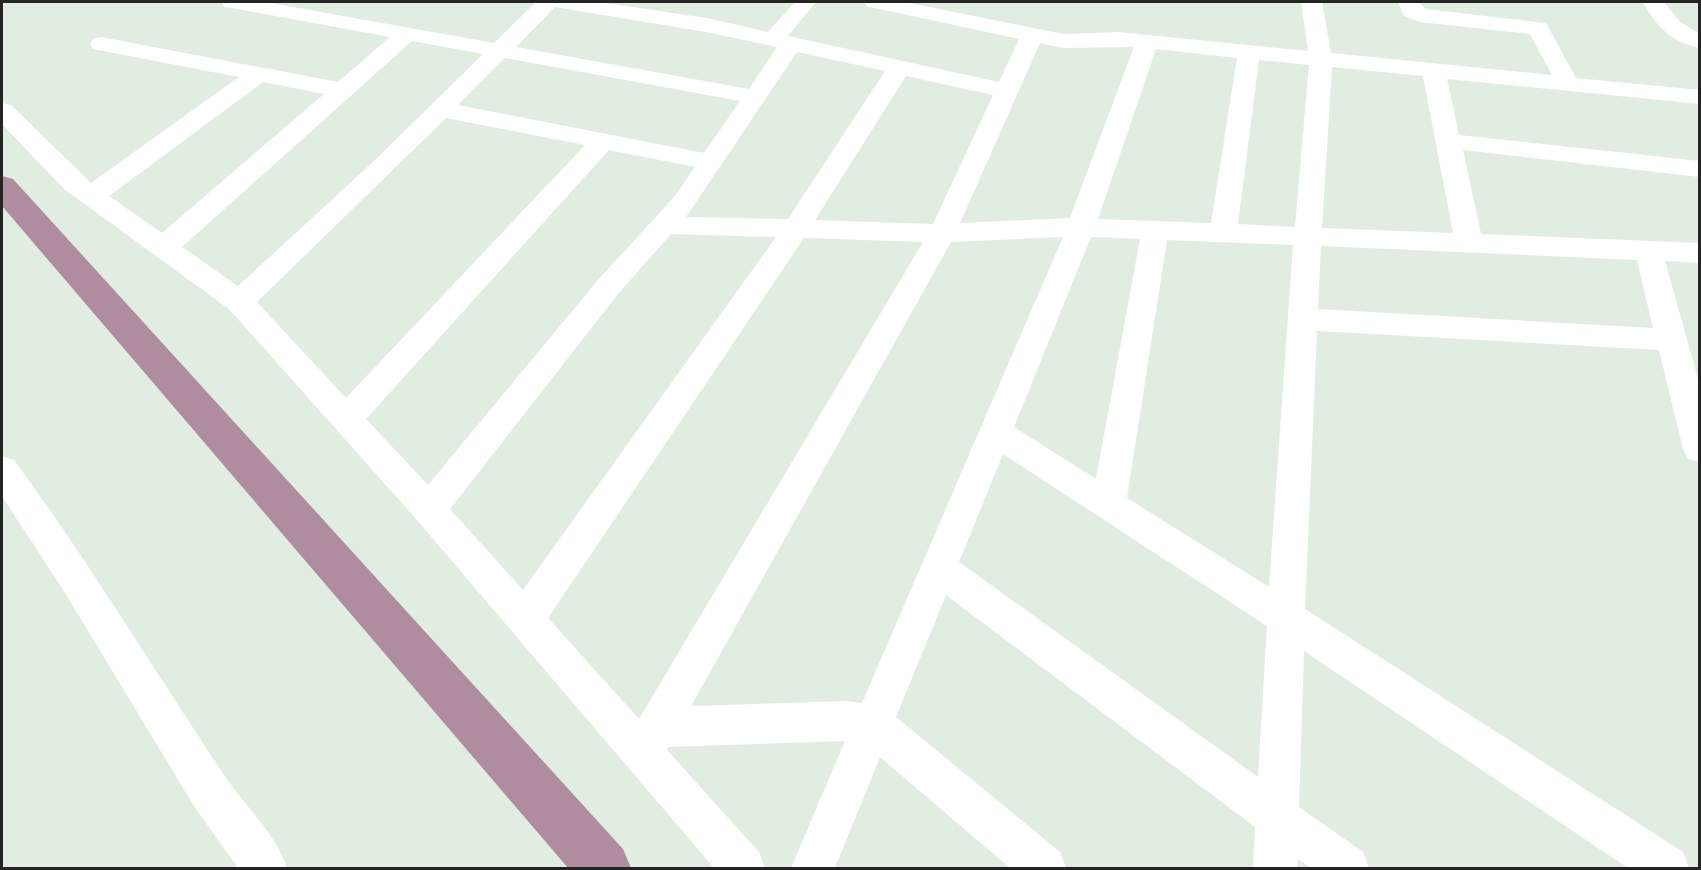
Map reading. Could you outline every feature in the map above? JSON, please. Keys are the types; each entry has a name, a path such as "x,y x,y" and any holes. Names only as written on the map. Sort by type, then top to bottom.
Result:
{"street":[{"path":"232,2 755,98"},
{"path":"239,302 382,168 548,2"},
{"path":"561,2 706,25 1007,91"},
{"path":"429,510 608,287 664,225 711,162 755,98 782,42 806,2"},
{"path":"875,2 942,8 1032,35 1063,41 1106,39 1147,42 1249,54 1567,82 1700,97"},
{"path":"1275,868 1302,319 1321,61 1312,2"},
{"path":"1409,2 1412,11 1420,15 1538,28 1567,82"},
{"path":"1653,2 1681,36 1700,41"},
{"path":"163,248 406,35"},
{"path":"650,740 942,233 1032,35"},
{"path":"813,868 940,569 1081,227 1147,42"},
{"path":"101,44 342,90"},
{"path":"1223,232 1249,54"},
{"path":"525,619 796,229 899,68"},
{"path":"1434,71 1469,242"},
{"path":"91,196 259,74"},
{"path":"439,109 711,162"},
{"path":"2,110 73,183 239,302 525,619 650,740 743,868"},
{"path":"346,420 603,141"},
{"path":"1449,141 1700,169"},
{"path":"664,225 942,233 1081,227 1700,252"},
{"path":"1109,505 1155,230"},
{"path":"1648,249 1700,449"},
{"path":"1302,319 1672,340"},
{"path":"996,434 1286,618 1667,868"},
{"path":"2,470 32,511 101,616 203,781 265,868"},
{"path":"940,569 1347,868"},
{"path":"650,740 847,721 874,725 1044,868"}],"waterway":[{"path":"2,186 604,868"}]}
